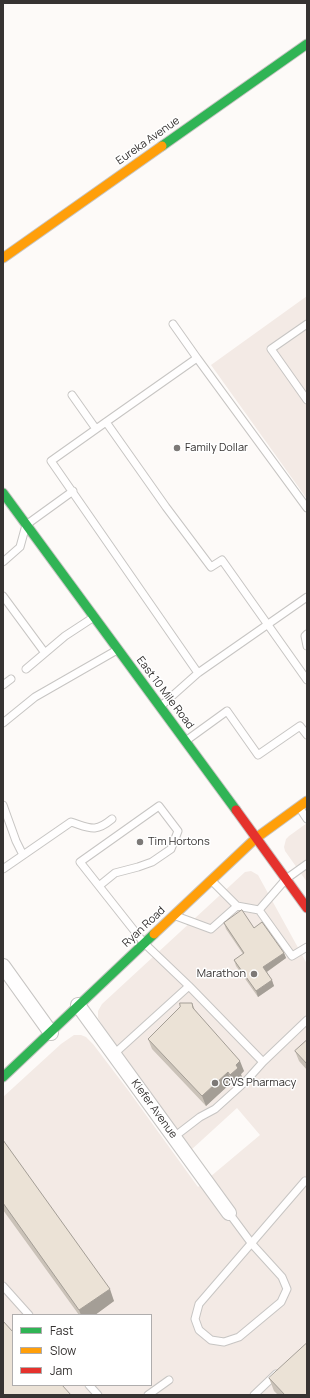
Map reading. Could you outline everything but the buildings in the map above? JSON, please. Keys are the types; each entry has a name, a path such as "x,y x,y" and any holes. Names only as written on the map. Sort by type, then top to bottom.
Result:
{"main road":[{"name":"Eureka Avenue","path":"3,258 307,44"},
{"name":"East 10 Mile Road","path":"3,493 186,740 307,908"},
{"name":"Ryan Road","path":"3,1077 52,1033 78,1005 256,838 307,801"}],"street":[{"path":"3,966 52,1033"},
{"name":"Kiefer Avenue","path":"78,1005 229,1213"}],"lane":[{"path":"173,324 307,508"},
{"path":"307,324 271,349 307,400"},
{"path":"197,358 51,461 198,673"},
{"path":"72,395 96,428"},
{"path":"106,422 166,507 211,567 222,560 307,680"},
{"path":"3,562 20,547 26,525 73,492"},
{"path":"3,596 5,604 45,653"},
{"path":"161,707 198,673 307,597"},
{"path":"26,669 65,636 94,617"},
{"path":"307,634 305,636 307,646"},
{"path":"3,723 35,697 118,649"},
{"path":"3,685 11,679"},
{"path":"186,740 227,711 258,755 300,726 307,735"},
{"path":"3,805 22,855"},
{"path":"99,886 115,872 152,862 171,849 178,831 159,806 80,862 144,943 189,986 263,1062"},
{"path":"299,807 307,819"},
{"path":"3,869 71,822 92,829 103,827 112,819"},
{"path":"259,910 286,880 307,864"},
{"path":"211,880 237,906 259,910 292,956 307,947"},
{"path":"174,915 211,929 237,906"},
{"path":"114,1054 189,986"},
{"path":"174,1137 200,1117 215,1109 246,1081 263,1062 307,1020"},
{"path":"229,1213 252,1244 282,1277 287,1289 281,1302 238,1337 224,1342 211,1340 199,1330 195,1319 200,1304 252,1244 305,1181"},
{"path":"3,1286 27,1314"},
{"path":"254,1395 280,1370"},
{"path":"148,1395 169,1380"},
{"path":"91,1386 98,1395"}],"shaded area":[{"path":"307,296 307,499 211,365"},
{"path":"307,823 307,882 285,851 284,847 286,839"},
{"path":"251,871 258,875 307,964 307,1395 3,1395 3,1097 61,1044 74,1035 81,1035 86,1037 93,1044 198,1187 260,1135 237,1108 191,1150 102,1025 98,1018 98,1011 102,1004 245,872"}],"traffic: fast":[{"path":"162,146 307,44"},
{"path":"3,493 236,810"},
{"path":"3,1077 154,934"}],"traffic: slow":[{"path":"3,258 162,146"},
{"path":"154,934 256,838 307,801"}],"traffic: jam":[{"path":"236,810 307,908"}],"place":[{"name":"Family Dollar","path":"177,448"},
{"name":"Tim Hortons","path":"140,842"},
{"name":"Marathon","path":"254,974"},
{"name":"CVS Pharmacy","path":"215,1083"}]}
